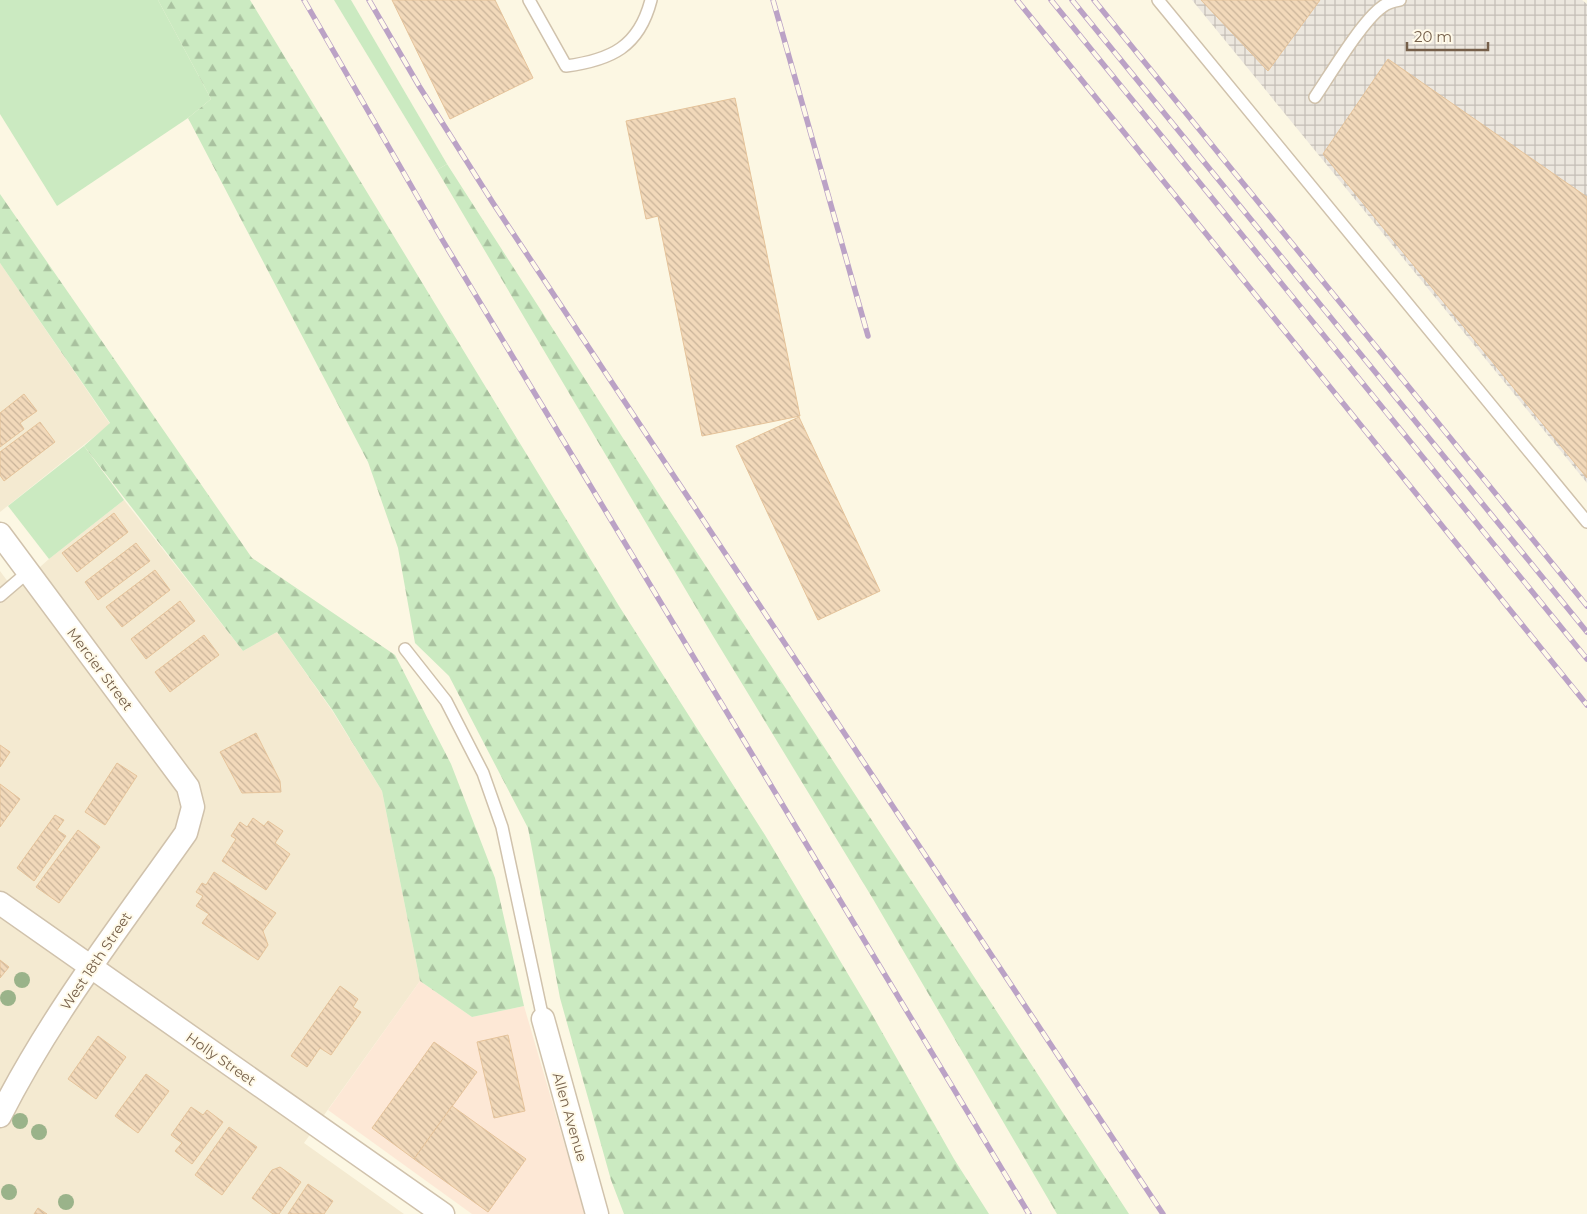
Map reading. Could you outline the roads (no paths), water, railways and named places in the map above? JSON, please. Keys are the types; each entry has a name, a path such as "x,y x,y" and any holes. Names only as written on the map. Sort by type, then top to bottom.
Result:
{"street":[{"name":"Mercier Street","path":"0,534 188,787 192,807"},
{"name":"West 18th Street","path":"0,1116 36,1051 90,967 186,833 192,807"},
{"name":"Holly Street","path":"0,902 443,1214"},
{"name":"Allen Avenue","path":"543,1019 597,1214"}],"lane":[{"path":"528,0 566,66 596,62 621,50 646,21 651,0"},
{"path":"1158,0 1587,522"},
{"path":"1314,97 1365,25 1380,8 1390,1 1400,0"},
{"path":"0,596 28,572"},
{"path":"405,649 446,701 483,773 502,827 543,1019"}],"railway":[{"path":"304,0 443,241 1029,1214"},
{"path":"369,0 419,86 493,203 1163,1214"},
{"path":"773,0 868,336"},
{"path":"1017,0 1587,705"},
{"path":"1051,0 1587,659"},
{"path":"1072,0 1587,632"},
{"path":"1094,0 1587,606"}]}
